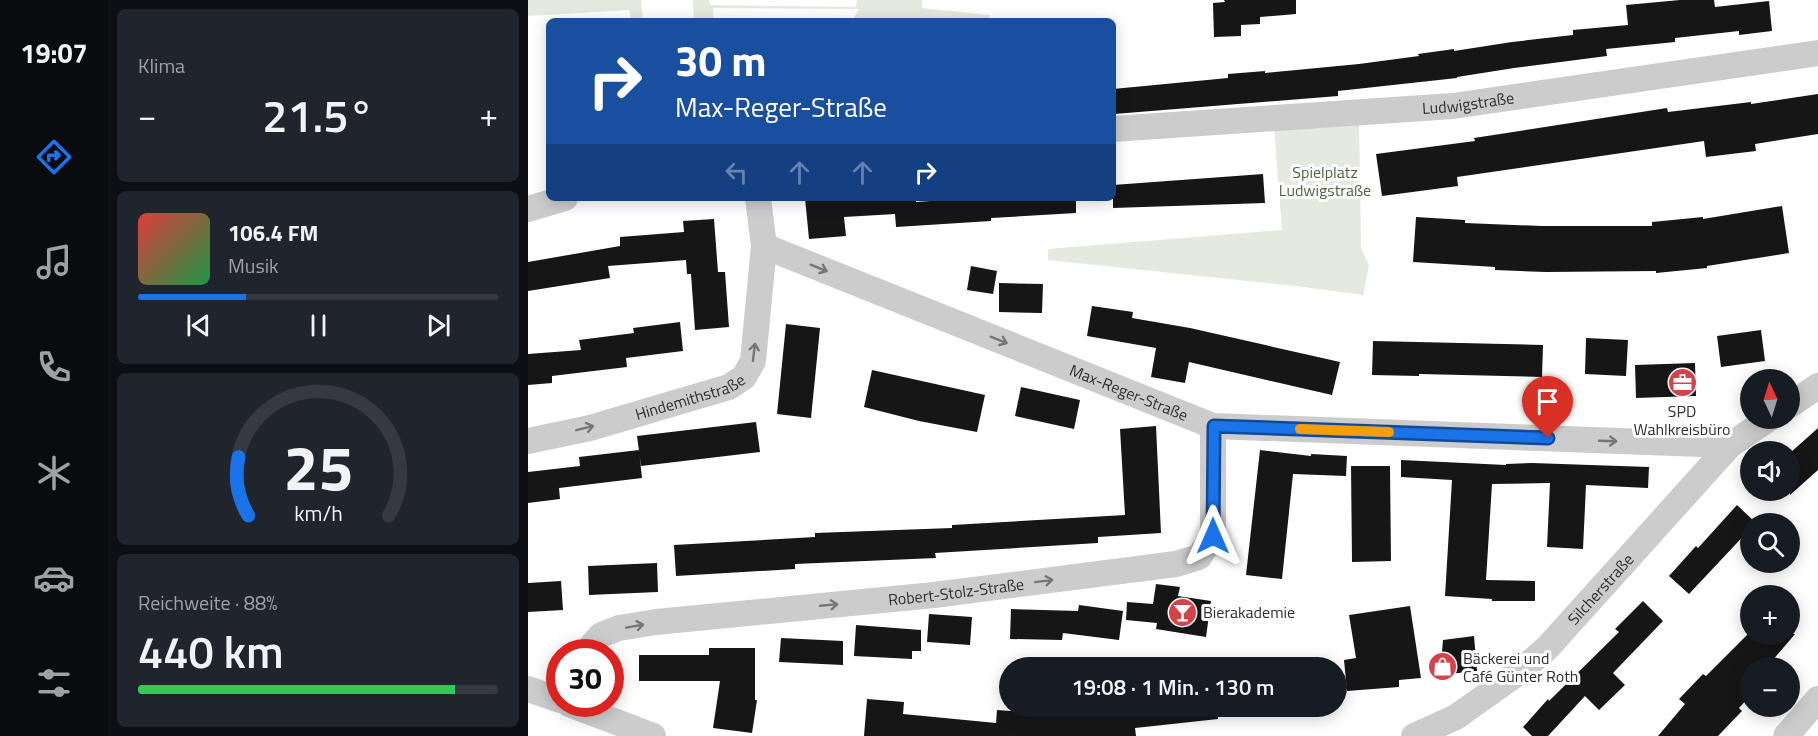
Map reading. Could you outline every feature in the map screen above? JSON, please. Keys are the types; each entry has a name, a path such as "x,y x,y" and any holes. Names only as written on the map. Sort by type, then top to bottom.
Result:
{"street":[{"name":"Ludwigstraße","path":"1116,129 1454,106 1818,53"},
{"path":"528,208 554,201"},
{"name":"Hindemithstraße","path":"528,441 590,428 729,387 744,377 753,361 764,246 758,201"},
{"name":"Max-Reger-Straße","path":"764,246 1214,426 1730,445"},
{"path":"1800,398 1818,386"},
{"name":"Robert-Stolz-Straße","path":"597,639 601,635 619,628 656,622 934,595 1176,564 1199,557 1213,536 1214,426"},
{"name":"Silcherstraße","path":"1414,736 1456,717 1522,670 1548,647 1730,445 1754,429"},
{"path":"528,688 546,694"},
{"path":"1786,736 1818,699"},
{"path":"605,717 653,736"}],"green space":[{"path":"528,0 641,0 643,18 630,18 629,10 528,16"},
{"path":"693,0 709,0 710,5 856,7 857,0 922,0 922,8 989,15 990,18 854,18 859,9 713,8 714,18 694,18"},
{"name":"Spielplatz Ludwigstraße","path":"1359,119 1361,248 1369,266 1363,295 1048,260 1048,249 1282,230 1274,127"}],"building":[{"path":"1224,0 1296,0 1296,14 1260,17 1260,24 1241,25 1241,36 1214,37 1213,3 1225,2"},
{"path":"1680,0 1714,0 1715,7 1769,1 1772,31 1739,35 1739,31 1675,38 1675,42 1606,49 1607,56 1457,78 1338,91 1338,96 1116,114 1116,89 1228,78 1228,74 1265,71 1265,73 1359,64 1454,49 1454,51 1573,35 1573,30 1628,25 1626,5"},
{"path":"1818,94 1818,134 1755,144 1756,151 1706,157 1704,141 1457,177 1458,186 1382,196 1376,154 1475,141 1474,138 1667,108 1668,112 1751,102 1751,104"},
{"path":"1263,174 1265,203 1113,208 1113,201 1116,201 1116,185"},
{"path":"805,201 1076,201 1076,213 991,218 991,221 896,227 895,214 844,217 846,236 809,239"},
{"path":"1782,206 1789,253 1707,266 1707,268 1656,273 1656,271 1546,272 1495,270 1495,267 1413,262 1416,217 1465,220 1465,223 1542,226 1652,226 1652,222 1703,217 1703,219"},
{"path":"714,219 718,272 725,272 729,327 695,330 691,274 687,274 686,260 608,266 610,278 528,291 528,262 620,246 620,237 684,232 683,221"},
{"path":"971,266 997,271 993,294 967,290"},
{"path":"999,283 1043,284 1042,313 999,312"},
{"path":"1092,306 1133,312 1132,318 1190,328 1340,362 1332,395 1189,362 1185,383 1151,377 1156,348 1087,336"},
{"path":"680,322 683,351 626,358 627,367 552,376 552,383 528,385 528,354 581,350 579,340 634,333 633,328"},
{"path":"786,324 820,328 811,418 777,414"},
{"path":"1761,330 1765,361 1721,367 1717,336"},
{"path":"1586,338 1628,340 1626,376 1585,374"},
{"path":"1373,341 1543,345 1542,377 1372,375"},
{"path":"1695,363 1696,396 1636,398 1635,365"},
{"path":"872,370 985,395 977,432 864,407"},
{"path":"1021,387 1080,400 1074,429 1015,416"},
{"path":"756,422 760,452 641,466 637,436"},
{"path":"1156,426 1161,533 1098,537 1098,543 935,553 936,558 795,564 795,569 676,576 674,545 815,537 815,533 952,528 952,525 1125,515 1120,429"},
{"path":"1818,428 1818,470 1800,486 1800,444"},
{"path":"639,450 642,478 559,488 560,499 528,503 528,472 580,466 579,457"},
{"path":"1260,450 1311,456 1311,454 1347,456 1346,476 1293,474 1282,579 1246,575"},
{"path":"1401,460 1506,465 1532,463 1649,467 1648,488 1586,485 1583,549 1547,547 1550,483 1492,484 1486,580 1535,581 1535,601 1492,601 1492,599 1445,596 1452,480 1401,477"},
{"path":"1351,466 1390,466 1391,561 1352,562"},
{"path":"1737,505 1745,513 1740,513 1740,540 1689,594 1669,576 1696,546 1698,548"},
{"path":"657,563 658,592 589,595 588,566"},
{"path":"561,581 563,610 528,612 528,583"},
{"path":"1156,584 1180,587 1178,596 1211,601 1206,637 1156,629 1157,623 1126,620 1127,602 1153,604"},
{"path":"1643,601 1663,621 1613,673 1625,685 1599,710 1585,696 1548,736 1532,736 1523,727 1548,699 1549,701 1619,632 1615,629"},
{"path":"1079,605 1123,611 1119,640 1063,633 1062,640 1010,639 1011,609 1078,611"},
{"path":"1410,606 1421,678 1399,680 1399,687 1347,691 1347,660 1356,658 1349,615"},
{"path":"929,614 972,617 970,645 927,642"},
{"path":"856,625 921,630 921,651 912,651 912,659 854,656"},
{"path":"1474,636 1477,671 1440,675 1443,640"},
{"path":"781,638 843,641 843,665 779,662"},
{"path":"1740,642 1740,645 1786,645 1775,657 1740,657 1740,713 1718,736 1658,736 1685,704 1679,699 1703,674 1706,676"},
{"path":"709,648 755,648 755,700 757,700 752,733 713,728 720,681 639,681 639,655 709,655"},
{"path":"867,699 904,702 903,714 996,723 997,710 999,710 999,717 1218,717 1218,719 1135,728 1136,736 864,736"}],"slow traffic":[{"path":"1300,429 1389,432"}],"place":[{"name":"SPD Wahlkreisbüro","path":"1682,383"},
{"name":"Bierakademie","path":"1182,612"},
{"name":"Bäckerei und Café Günter Roth","path":"1442,667"}],"route":[{"path":"1213,536 1214,426 1548,438"}]}
